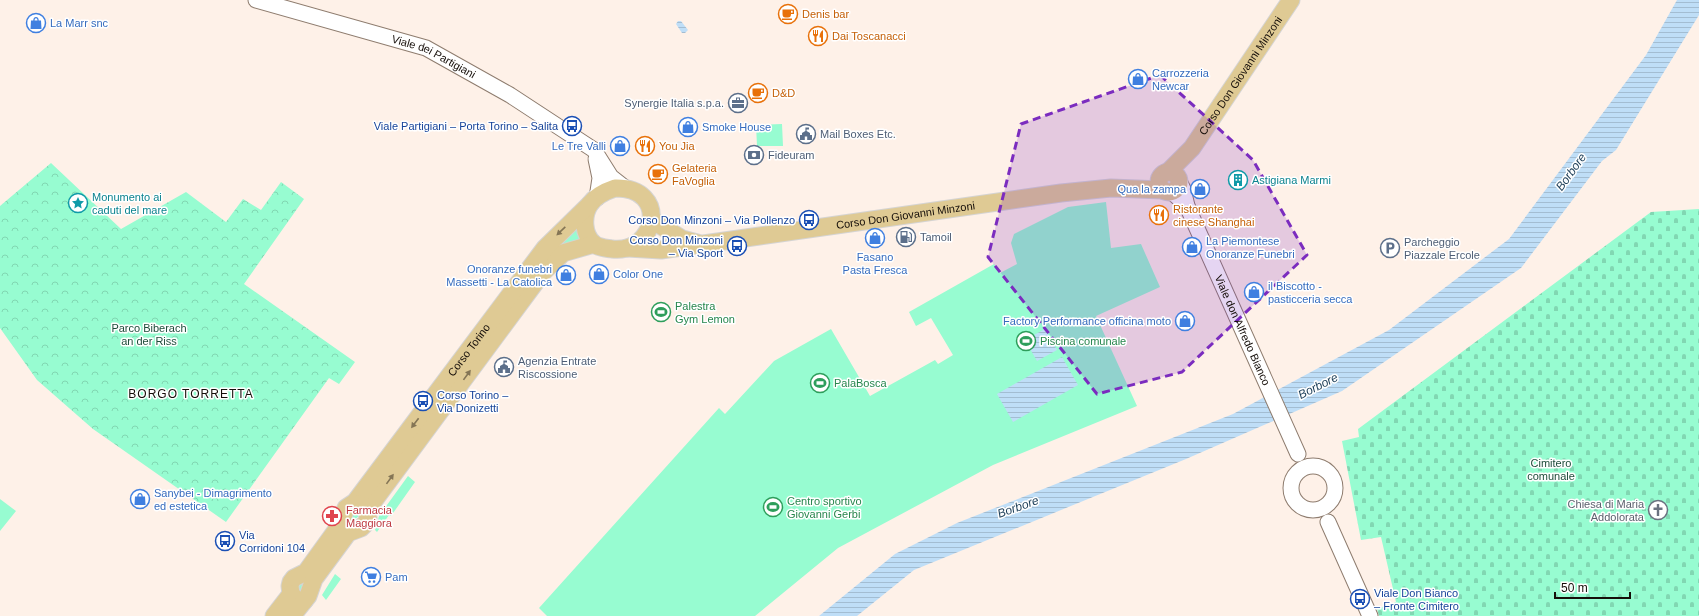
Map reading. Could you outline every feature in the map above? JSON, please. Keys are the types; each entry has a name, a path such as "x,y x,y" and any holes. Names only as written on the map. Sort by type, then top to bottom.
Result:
{"main road":[{"name":"Corso Don Giovanni Minzoni","path":"628,248 661,250 1061,194 1171,181 1189,151 1291,0"},
{"path":"615,188 626,188 638,193 644,198 652,212 652,220 644,236 636,244 628,248 603,248 594,244 587,235 584,224 585,216 594,201 605,192 615,188"},
{"name":"Corso Torino","path":"361,506 545,248 594,201"},
{"name":"Corso Don Giovanni Minzoni","path":"652,220 682,239 699,244"},
{"name":"Corso Torino","path":"298,598 290,590 294,578 306,572 340,525 346,508 361,506 543,272 563,253 594,244"},
{"name":"Corso Torino","path":"274,616 298,598 308,596 314,579 348,533 361,528 367,522 368,518 361,506"},
{"name":"Corso Torino","path":"292,616 298,598"}],"street":[{"name":"Viale dei Partigiani","path":"256,0 426,48 510,95 594,150 610,177 626,188"},
{"path":"594,150 600,178 594,201"},
{"name":"Viale don Alfredo Bianco","path":"1171,181 1187,206 1304,468"},
{"path":"1304,468 1324,468 1333,478 1336,492 1333,499 1322,507 1308,510 1302,507 1292,496 1291,482 1304,468"},
{"path":"1322,507 1370,616"}],"highlighted area":[{"path":"1160,75 1253,160 1307,255 1182,372 1097,394 988,257 1021,124"}],"green space":[{"path":"782,124 783,146 757,146 756,125"},
{"name":"Parco Biberach an der Riss","path":"51,163 121,229 186,192 226,222 243,199 261,210 281,182 304,199 244,284 355,362 339,384 329,378 226,522 93,429 37,380 0,328 0,206"},
{"name":"Centro sportivo Giovanni Gerbi","path":"1106,202 1111,248 1141,244 1160,287 1096,316 1137,406 993,465 838,548 755,616 547,616 539,608 719,408 725,414 774,361 831,329 870,396 935,360 938,364 953,355 931,318 916,326 909,312 994,264 1000,273 1017,264 1011,243 1014,234 1068,207"},
{"name":"Cimitero comunale","path":"1699,209 1699,616 1379,616 1377,609 1396,602 1381,537 1361,540 1342,441 1359,437 1358,429 1651,212"},
{"path":"576,227 582,240 558,247"},
{"path":"408,476 415,482 391,516 389,515 377,532 375,530 379,516"},
{"path":"0,499 16,511 0,531"},
{"path":"355,511 359,516 346,526 300,592 297,587 308,577 351,513"},
{"path":"335,574 341,579 326,600 322,595"}],"water":[{"name":"Borbore","path":"1677,0 1699,0 1699,15 1616,150 1602,161 1521,268 1342,391 1186,459 914,570 857,616 819,616 895,554 957,523 1233,414 1389,330 1509,239 1646,55"},
{"path":"678,21 681,21 688,30 685,33 682,33 676,24"},
{"path":"1045,329 1057,350 1037,361 1025,340"},
{"path":"1062,357 1078,385 1013,422 997,394"}],"place":[{"name":"Denis bar","path":"788,14"},
{"name":"La Marr snc","path":"36,23"},
{"name":"Dai Toscanacci","path":"818,36"},
{"name":"Carrozzeria Newcar","path":"1138,79"},
{"name":"D&D","path":"758,93"},
{"name":"Synergie Italia s.p.a.","path":"738,103"},
{"name":"Viale Partigiani – Porta Torino – Salita","path":"572,126"},
{"name":"Smoke House","path":"688,127"},
{"name":"Mail Boxes Etc.","path":"806,134"},
{"name":"Le Tre Valli","path":"620,146"},
{"name":"You Jia","path":"645,146"},
{"name":"Fideuram","path":"754,155"},
{"name":"Gelateria FaVoglia","path":"658,174"},
{"name":"Astigiana Marmi","path":"1238,180"},
{"name":"Qua la zampa","path":"1200,189"},
{"name":"Monumento ai caduti del mare","path":"78,203"},
{"name":"Ristorante cinese Shanghai","path":"1159,215"},
{"name":"Corso Don Minzoni – Via Pollenzo","path":"809,220"},
{"name":"Tamoil","path":"906,237"},
{"name":"Fasano Pasta Fresca","path":"875,238"},
{"name":"Corso Don Minzoni – Via Sport","path":"737,246"},
{"name":"La Piemontese Onoranze Funebri","path":"1192,247"},
{"name":"Parcheggio Piazzale Ercole","path":"1390,248"},
{"name":"Color One","path":"599,274"},
{"name":"Onoranze funebri Massetti - La Catolica","path":"566,275"},
{"name":"il Biscotto - pasticceria secca","path":"1254,292"},
{"name":"Palestra Gym Lemon","path":"661,312"},
{"name":"Factory Performance officina moto","path":"1185,321"},
{"name":"Piscina comunale","path":"1026,341"},
{"name":"Agenzia Entrate Riscossione","path":"504,367"},
{"name":"PalaBosca","path":"820,383"},
{"name":"Corso Torino – Via Donizetti","path":"423,401"},
{"name":"Sanybei - Dimagrimento ed estetica","path":"140,499"},
{"name":"Centro sportivo Giovanni Gerbi","path":"773,507"},
{"name":"Chiesa di Maria Addolorata","path":"1658,510"},
{"name":"Farmacia Maggiora","path":"332,516"},
{"name":"Via Corridoni 104","path":"225,541"},
{"name":"Pam","path":"371,577"},
{"name":"Viale Don Bianco – Fronte Cimitero","path":"1360,599"}],"district":[{"name":"BORGO TORRETTA","path":"191,394"}]}
